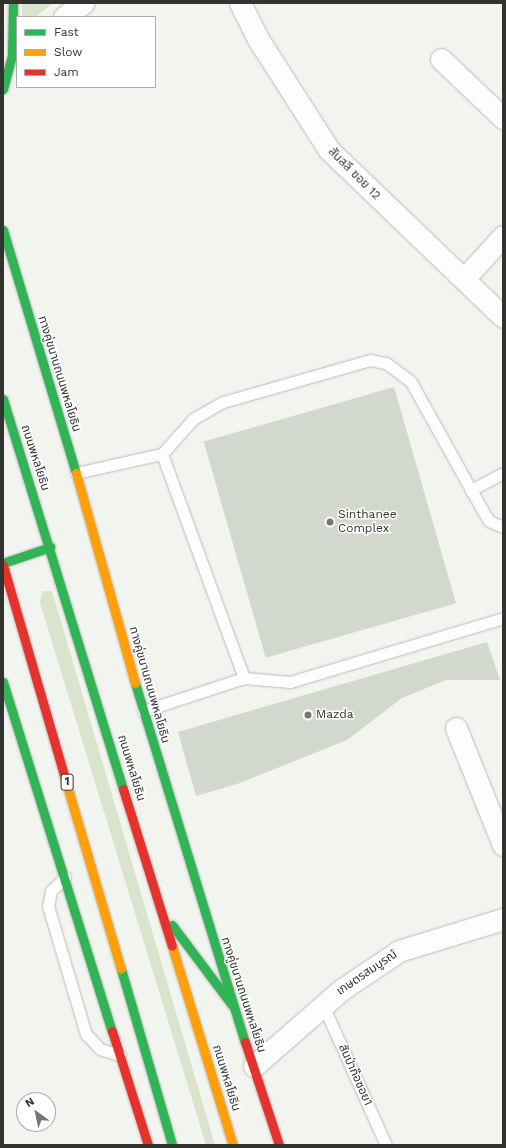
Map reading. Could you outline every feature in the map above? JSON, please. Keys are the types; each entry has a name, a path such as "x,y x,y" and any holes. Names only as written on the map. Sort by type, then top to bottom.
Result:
{"main road":[{"path":"3,89 14,53 13,3"},
{"name":"ทางคู่ขนานถนนพหลโยธิน","path":"3,230 76,473 143,711 232,1005 254,1066 279,1145"},
{"name":"ถนนพหลโยธิน","path":"3,399 234,1145"},
{"path":"3,564 50,547"},
{"name":"1","path":"3,564 172,1145"},
{"path":"3,682 148,1145"},
{"path":"163,913 232,1005"}],"street":[{"path":"65,16 83,3"},
{"name":"สันสลี ซอย 12","path":"240,3 258,38 329,150 503,317"},
{"path":"441,59 503,118"},
{"path":"464,279 503,236"},
{"path":"456,728 503,845"},
{"name":"เกษตรสมบูรณ์","path":"254,1066 323,1005 399,951 503,919"}],"lane":[{"path":"76,473 162,454 193,419 213,406 360,362 377,360 394,367 411,382 470,490 489,521 503,527"},
{"path":"162,454 244,678"},
{"path":"470,490 503,473"},
{"path":"143,711 244,678 290,682 503,618"},
{"path":"65,877 51,891 48,906 86,1034 100,1049 120,1055"},
{"name":"สันป่าก๊อซอย1","path":"323,1005 386,1145"}],"green space":[{"path":"22,3 54,3 36,16 22,16"},
{"path":"42,591 52,591 215,1145 206,1145 40,603"}],"building":[{"name":"Sinthanee Complex","path":"394,387 456,603 266,658 204,442"},
{"name":"Mazda","path":"487,642 500,680 446,680 402,698 347,740 240,783 196,796 178,732"}],"traffic: fast":[{"path":"3,89 12,55 13,3"},
{"path":"3,230 76,473"},
{"path":"3,399 123,789"},
{"path":"3,563 50,547"},
{"path":"3,682 112,1031"},
{"path":"135,683 245,1042"},
{"path":"172,925 232,1005"},
{"path":"121,969 172,1145"}],"traffic: slow":[{"path":"76,473 135,683"},
{"path":"63,772 121,969"},
{"path":"172,946 233,1145"}],"traffic: jam":[{"path":"3,565 63,772"},
{"path":"123,789 172,946"},
{"path":"112,1031 148,1145"},
{"path":"245,1042 279,1145"}],"place":[{"name":"Sinthanee Complex","path":"330,522"},
{"name":"Mazda","path":"308,715"}]}
